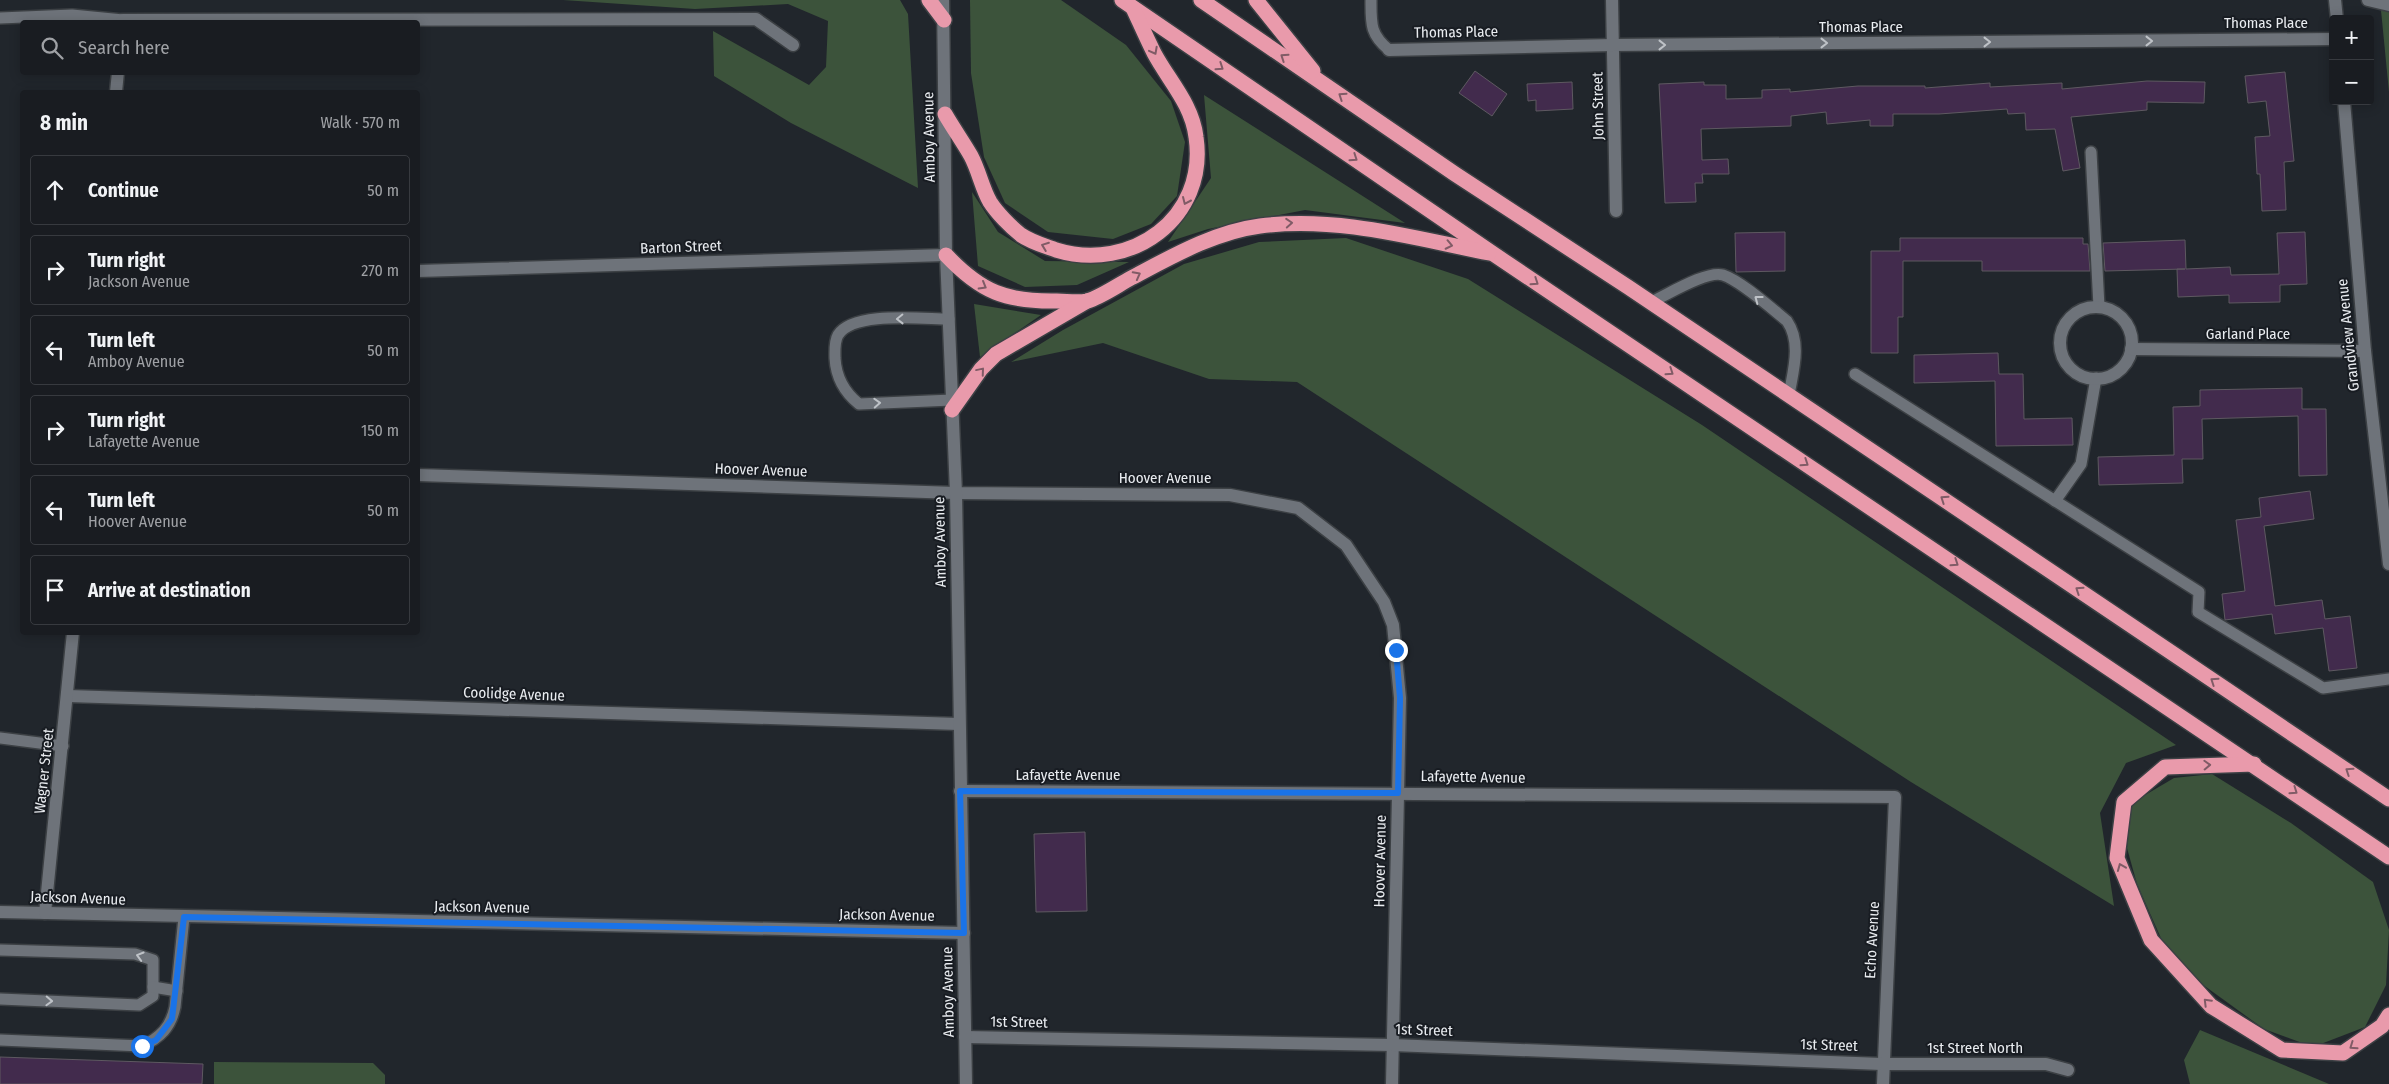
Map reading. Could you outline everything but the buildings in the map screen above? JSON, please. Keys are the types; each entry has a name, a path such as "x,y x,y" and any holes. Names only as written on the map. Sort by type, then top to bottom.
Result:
{"highway":[{"path":"929,0 944,20"},
{"path":"1201,0 1455,174 1651,302 2389,798"},
{"path":"1256,0 1324,84"},
{"path":"945,114 971,156 990,202 1022,235 1044,246 1068,254 1090,255 1112,253 1148,240 1168,225 1183,209 1196,179 1196,136 1184,100 1154,54 1127,4"},
{"path":"1127,4 2389,857"},
{"path":"952,405 981,369 996,354 1087,301 1168,258 1214,238 1258,226 1291,222 1349,226 1495,254"},
{"path":"946,255 966,277 994,292 1015,299 1035,302 1087,301"},
{"path":"2254,764 2165,767 2124,802 2117,858 2151,940 2210,1006 2282,1050 2343,1053 2382,1026 2389,1015"}],"street":[{"name":"Amboy Avenue","path":"943,0 946,255 956,493 958,724 966,1084"},
{"name":"John Street","path":"1612,0 1616,211"},
{"path":"2336,0 2337,15"},
{"path":"2368,0 2389,5"},
{"path":"420,20 756,19 793,45"},
{"name":"Thomas Place","path":"1389,50 1613,45 2329,39"},
{"path":"116,90 118,75"},
{"name":"Grandview Avenue","path":"2344,105 2365,351 2389,564"},
{"name":"Barton Street","path":"420,270 946,255"},
{"path":"2099,307 2116,313 2126,322 2131,335 2131,349 2126,363 2116,372 2103,378 2096,378 2076,373 2066,363 2060,350 2060,336 2066,323 2076,313 2088,308 2099,307"},
{"name":"Garland Place","path":"2131,349 2365,351"},
{"name":"Hoover Avenue","path":"420,475 956,493 1230,495 1298,508 1346,545 1384,602 1394,626 1400,698 1392,1084"},
{"name":"Wagner Street","path":"45,913 73,635"},
{"name":"Coolidge Avenue","path":"68,696 958,724"},
{"name":"Lafayette Avenue","path":"960,791 1895,797"},
{"name":"Echo Avenue","path":"1883,1084 1882,1064 1895,797"},
{"name":"Jackson Avenue","path":"0,912 964,933"},
{"name":"1st Street","path":"965,1037 1392,1045 1882,1064"},
{"name":"1st Street North","path":"1882,1064 2046,1064 2068,1070"}],"lane":[{"path":"1370,0 1371,23 1377,40 1389,50"},
{"path":"0,18 72,15 114,20"},
{"path":"2091,152 2099,307"},
{"path":"1651,302 1702,278 1722,274 1736,282 1787,320 1791,327 1796,351 1789,395"},
{"path":"949,319 862,320 848,325 838,336 834,346 835,371 841,384 859,404 952,405"},
{"path":"1855,374 2199,592 2198,612 2323,688 2389,679"},
{"path":"2055,501 2083,458 2096,378"},
{"path":"0,738 63,746"},
{"path":"0,1040 142,1046 156,1040 172,1019 177,991 184,917"},
{"path":"0,950 135,954 152,960 153,987 153,996 139,1005 0,999"},
{"path":"153,987 177,991"}],"green space":[{"path":"563,0 900,0 908,14 918,188 791,123 714,76 713,31 809,85 826,67 828,21 788,4 695,9"},
{"path":"970,0 1061,0 1126,45 1171,101 1185,142 1177,196 1151,224 1113,239 1048,232 1005,203 984,157 971,73"},
{"path":"2380,0 2389,0 2389,92"},
{"path":"1204,95 1405,223 1305,210 1208,229 1168,242 1211,178"},
{"path":"972,192 998,232 1045,261 1129,262 1077,285 1025,287 978,266"},
{"path":"1346,238 1468,279 1702,425 2176,745 2126,763 2100,813 2114,906 1911,782 1297,382 1209,379 1103,343 1011,362 1063,330 1184,264 1259,242"},
{"path":"974,304 1041,315 980,357"},
{"path":"2212,774 2291,823 2373,882 2389,930 2386,985 2365,1027 2313,1047 2264,1029 2195,979 2164,945 2137,884 2127,848 2130,804 2174,778"},
{"path":"2200,1030 2329,1084 2190,1084 2184,1060"},
{"path":"214,1062 373,1063 385,1075 385,1084 214,1084"}],"route":[{"path":"142,1046 156,1040 172,1019 175,1007 184,917 964,933 960,791 1398,793 1400,698 1396,650"}]}
